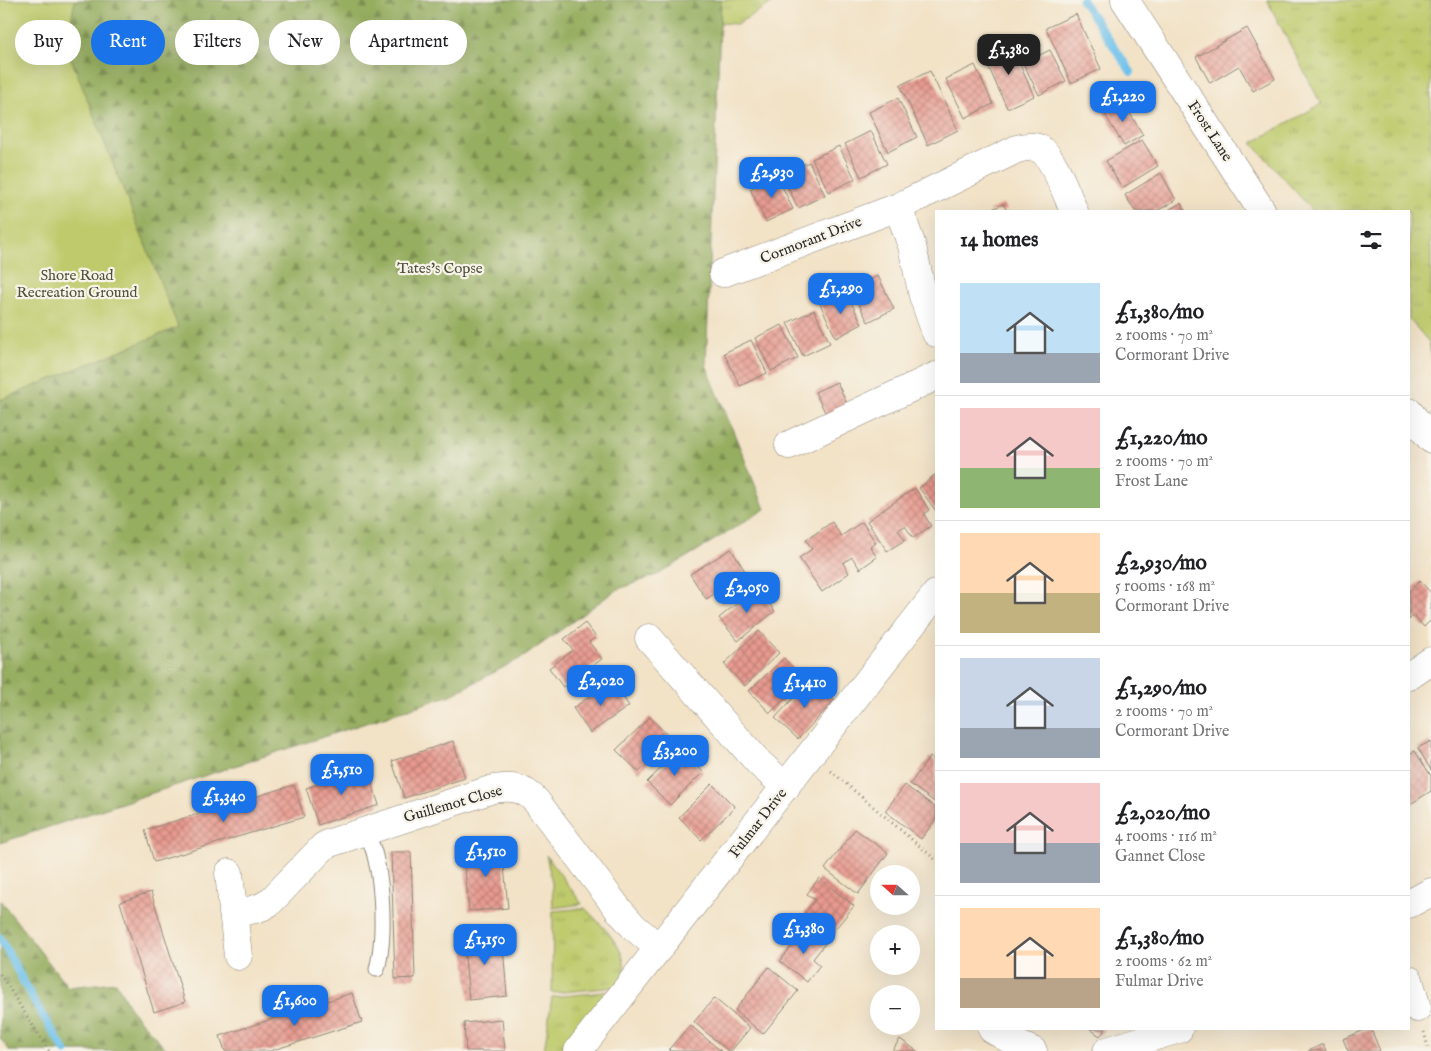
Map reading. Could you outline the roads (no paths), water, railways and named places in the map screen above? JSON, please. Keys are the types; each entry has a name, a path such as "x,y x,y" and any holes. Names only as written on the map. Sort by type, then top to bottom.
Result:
{"street":[{"name":"Frost Lane","path":"1125,0 1261,210"},
{"name":"Cormorant Drive","path":"724,273 898,207 1017,149 1033,147 1040,149 1050,159 1074,210"},
{"path":"898,207 912,246 923,296 935,329"},
{"path":"789,445 935,376"},
{"path":"1410,413 1431,439"},
{"name":"Fulmar Drive","path":"578,1051 935,595"},
{"path":"649,638 759,763 786,787"},
{"path":"1410,675 1431,661"},
{"name":"Guillemot Close","path":"234,913 264,907 324,846 339,839 493,789 509,787 523,790 536,801 626,919 659,948"},
{"path":"229,873 238,956"},
{"path":"1410,903 1431,892"},
{"path":"1410,984 1417,1008"},
{"path":"994,1030 1033,1051"},
{"path":"1107,1051 1175,1030"}],"lane":[{"path":"366,830 375,855 379,875 382,930 380,958 377,969"}],"waterway":[{"path":"1082,0 1131,72"},
{"path":"0,938 35,1003 65,1051"}],"park label":[{"name":"Tates's Copse","path":"440,268"},
{"name":"Shore Road Recreation Ground","path":"77,284"}]}
